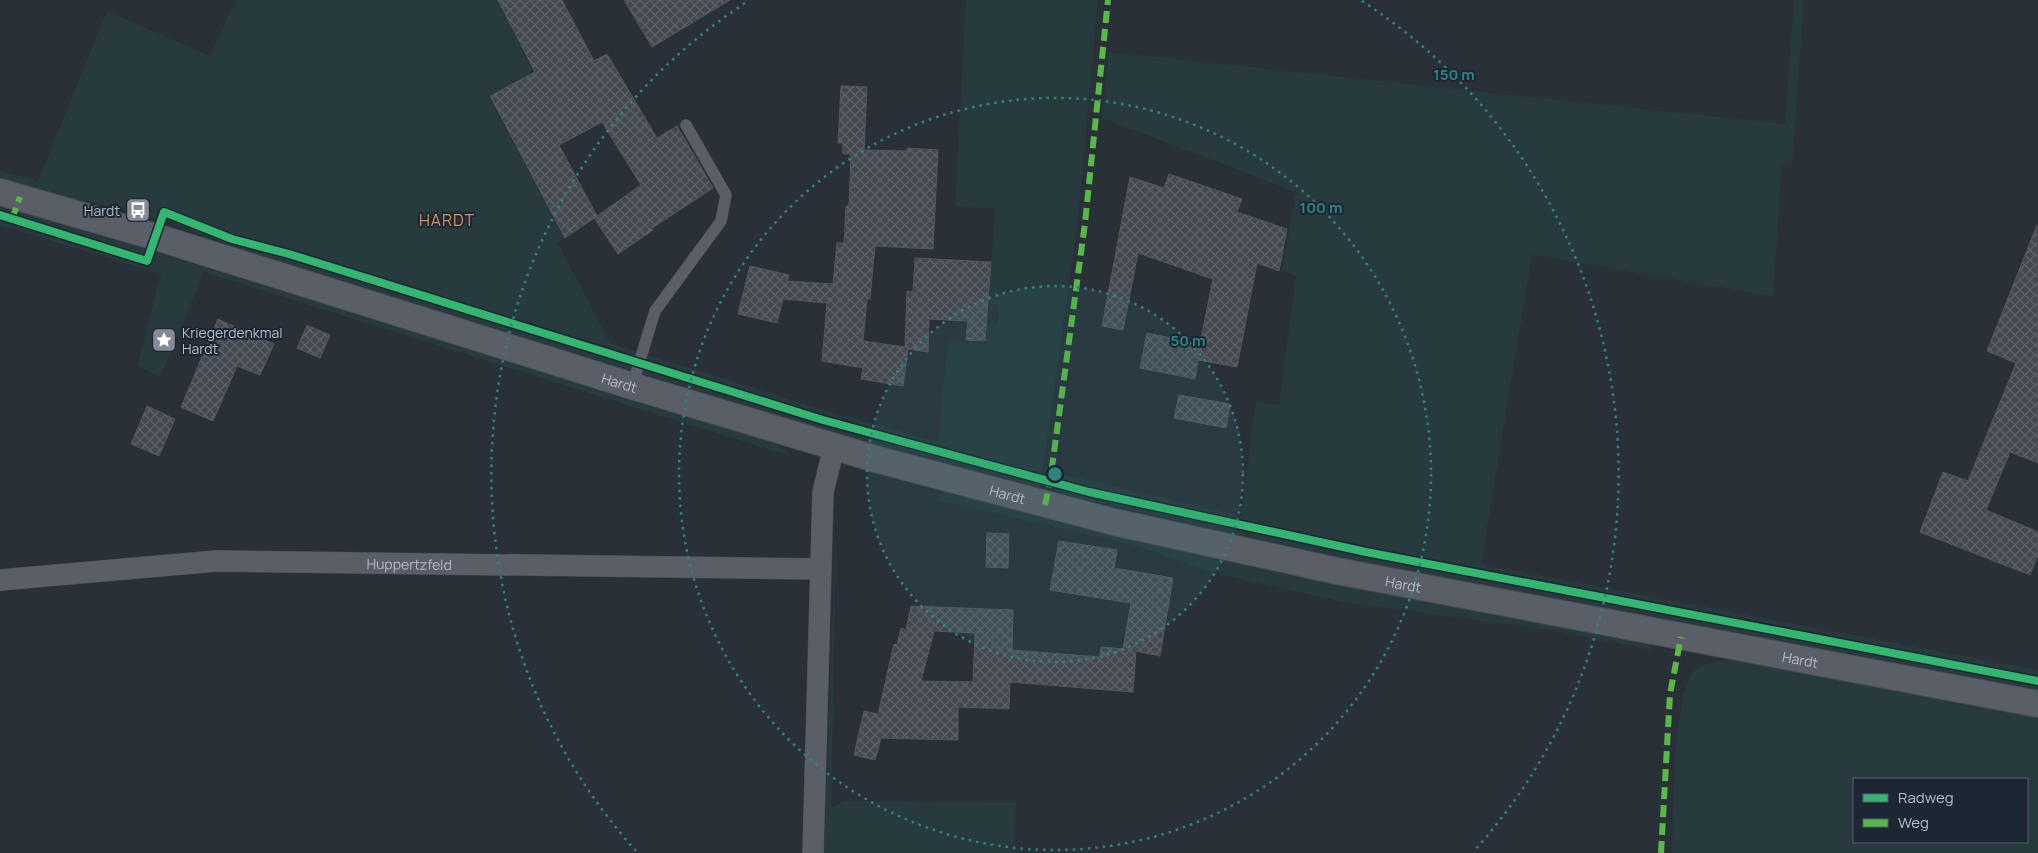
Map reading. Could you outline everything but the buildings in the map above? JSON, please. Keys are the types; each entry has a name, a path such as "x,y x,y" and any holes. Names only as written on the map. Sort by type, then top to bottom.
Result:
{"street":[{"name":"Hardt","path":"0,192 165,240 834,447 1045,505 1221,547 1382,580 2038,704"},
{"path":"813,853 820,570 824,492 834,447"},
{"name":"Huppertzfeld","path":"0,580 216,561 820,570"}],"lane":[{"path":"632,386 655,311 721,221 726,195 686,125"}],"green space":[{"path":"236,0 498,0 533,72 488,96 565,239 558,243 610,343 817,408 938,442 948,342 986,344 987,322 998,323 999,305 988,304 995,209 955,206 966,0 1098,0 1078,220 1040,490 816,429 291,269 168,221 123,208 43,194 0,182 0,171 38,181 107,11 210,56"},
{"path":"1794,0 1804,0 1792,164 1782,163 1773,296 1532,255 1481,564 2038,670 2038,693 1341,559 1057,493 1060,473 1241,516 1256,402 1279,405 1296,276 1282,271 1296,192 1102,118 1109,52 1785,124"},
{"path":"0,205 773,441 793,457 204,272 160,377 137,366 161,274 0,225"},
{"path":"944,490 1650,638 1652,650 1550,630 1343,602 1218,574 1137,546 938,500"},
{"path":"837,499 831,808 844,801 1016,803 1015,853 824,853"},
{"path":"1746,659 2038,716 2038,853 1672,853 1678,729 1687,684 1694,671 1699,668 1711,663"}],"marked path":[{"path":"1045,505 1050,482 1085,223 1108,0"},
{"path":"12,219 20,197"},
{"path":"1661,853 1670,694 1681,637"}],"cycle path":[{"path":"0,215 147,261 164,212 232,239 289,254 823,420 1089,492 1366,552 2038,681"}],"place":[{"name":"Hardt","path":"138,210"},
{"name":"Kriegerdenkmal Hardt","path":"164,340"}],"district":[{"name":"HARDT","path":"447,220"}]}
